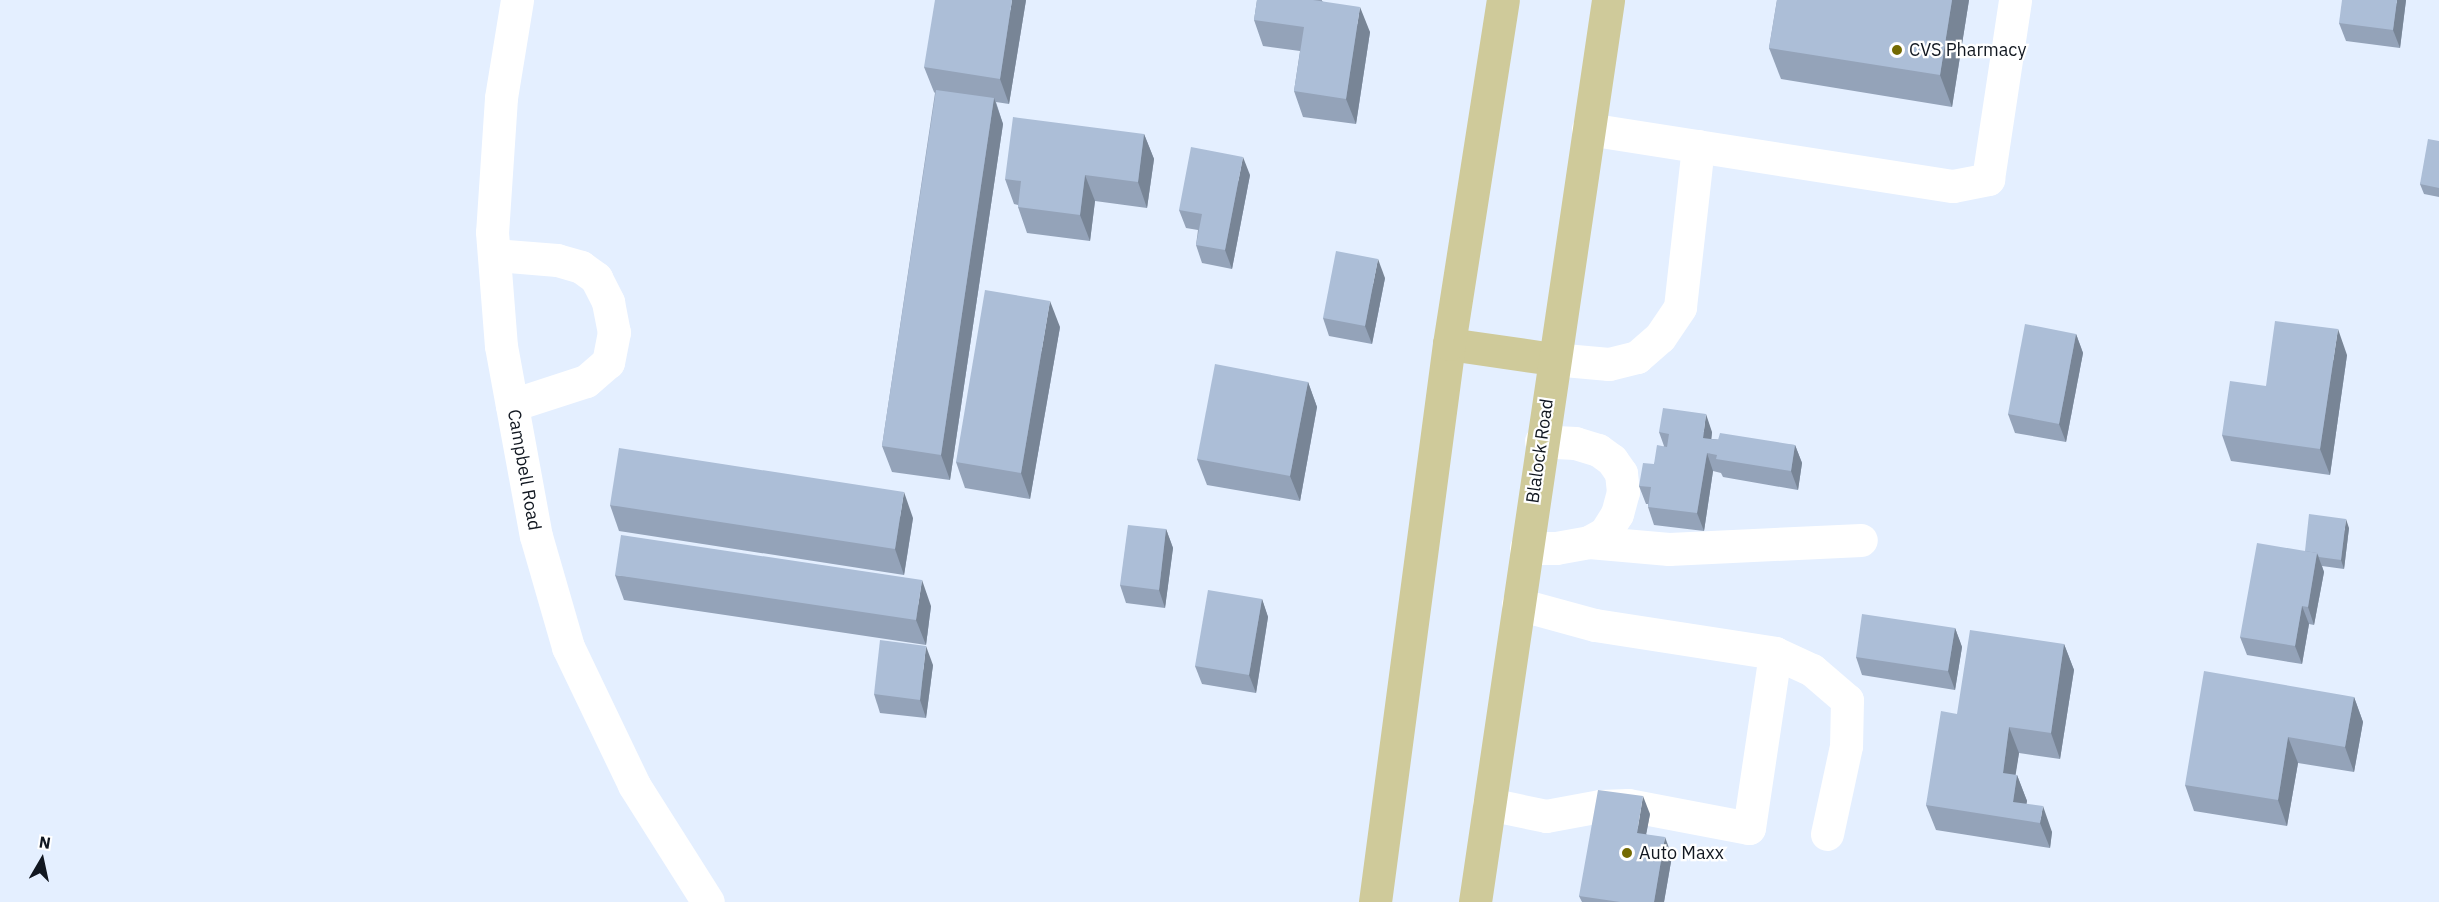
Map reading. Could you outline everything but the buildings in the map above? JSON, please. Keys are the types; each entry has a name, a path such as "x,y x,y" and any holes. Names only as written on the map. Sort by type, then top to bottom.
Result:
{"main road":[{"path":"1375,902 1449,344 1503,0"},
{"name":"Blalock Road","path":"1475,902 1553,359 1608,0"},
{"path":"1449,344 1553,359"}],"street":[{"name":"Campbell Road","path":"517,0 501,98 492,232 501,346 536,536 568,647 634,785 708,902"},
{"path":"1588,129 1953,186 1988,178 2015,0"},
{"path":"1553,359 1609,364 1636,357 1660,337 1680,307 1698,146"},
{"path":"494,255 557,260 581,267 596,278 608,302 614,332 608,362 586,381 512,405"},
{"path":"1541,441 1575,443 1598,450 1612,460 1621,474 1623,492 1617,514 1605,533 1589,542"},
{"path":"1526,548 1556,548 1589,542 1669,549 1861,540"},
{"path":"1518,604 1595,625 1775,653 1812,670 1847,700 1846,746 1827,834"},
{"path":"1489,804 1546,816 1600,806 1628,805 1749,828 1775,653"}],"place":[{"name":"CVS Pharmacy","path":"1897,50"},
{"name":"Auto Maxx","path":"1627,853"}]}
